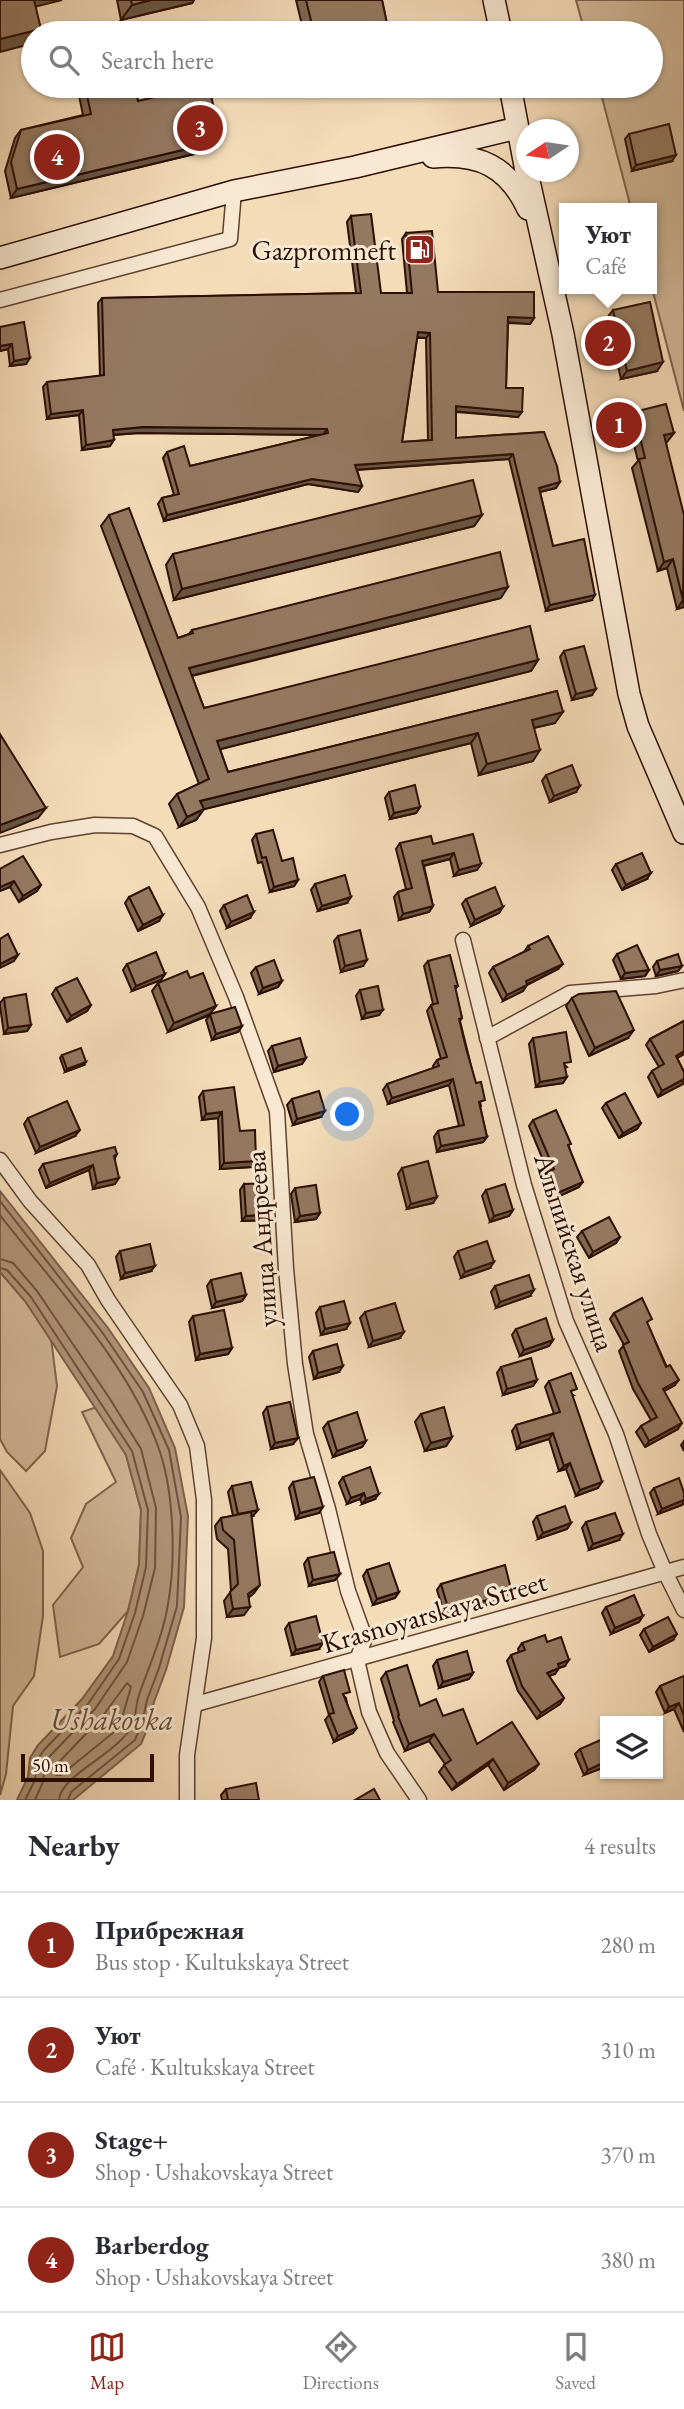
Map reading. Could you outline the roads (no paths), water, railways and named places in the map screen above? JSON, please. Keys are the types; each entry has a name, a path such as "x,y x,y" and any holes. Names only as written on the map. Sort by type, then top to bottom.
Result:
{"main road":[{"path":"494,0 498,21"},
{"path":"512,98 516,122"},
{"path":"0,258 234,191 355,167 516,128"},
{"path":"355,167 390,165 457,155 477,159 493,167 520,191 541,236"},
{"path":"529,182 563,334 629,694 638,726 684,833"}],"street":[{"path":"0,300 230,239 234,191"},
{"name":"улица Андреева","path":"0,845 51,832 95,825 133,826 155,836 198,907 217,950 254,1043 277,1111 285,1257 295,1364 306,1434 328,1508 348,1591 365,1639 357,1660 369,1712 387,1753 419,1800"},
{"name":"Альпийская улица","path":"463,940 524,1185 566,1321 616,1434 649,1534 684,1610"},
{"path":"487,1038 570,993 656,986 684,980"},
{"path":"0,1160 30,1201 88,1265 108,1300 180,1405 197,1446 204,1500 204,1638 187,1755 187,1800"},
{"name":"Krasnoyarskaya Street","path":"196,1704 684,1567"}],"water":[{"name":"Ushakovka","path":"0,1191 108,1328 149,1388 175,1448 188,1516 184,1607 149,1725 141,1744 73,1800 17,1800 28,1777 30,1758 38,1745 82,1699 113,1656 139,1565 141,1510 126,1455 25,1301 0,1272"}],"place":[{"name":"Stage+","path":"200,128"},
{"name":"Barberdog","path":"57,157"},
{"name":"Gazpromneft","path":"419,250"},
{"name":"Уют","path":"608,343"},
{"name":"Прибрежная","path":"619,425"}]}
